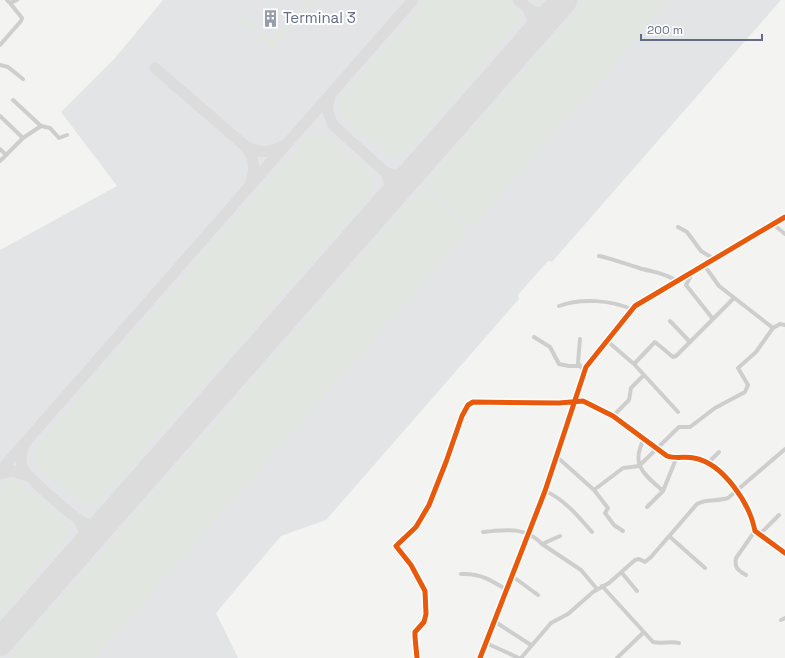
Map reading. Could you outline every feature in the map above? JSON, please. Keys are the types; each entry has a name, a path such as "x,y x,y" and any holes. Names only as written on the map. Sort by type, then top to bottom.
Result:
{"street":[{"path":"8,2 17,0"},
{"path":"0,45 21,21 21,15 8,2"},
{"path":"0,65 5,65 23,79"},
{"path":"13,100 40,126 50,128 59,138 67,135"},
{"path":"0,116 23,138"},
{"path":"0,161 5,154 23,138 40,126"},
{"path":"0,149 5,154"},
{"path":"480,658 545,490 584,371 631,309 675,280 704,265 785,216"},
{"path":"773,224 785,234"},
{"path":"678,227 687,232 701,251 714,259"},
{"path":"599,256 624,262 639,268 658,271 675,280"},
{"path":"704,265 719,286 773,328"},
{"path":"694,270 686,285 713,320"},
{"path":"634,364 655,342 673,357 713,320 734,298"},
{"path":"560,306 577,300 611,302 631,309"},
{"path":"670,321 690,342"},
{"path":"594,490 623,468 639,466 679,427 690,427 715,408 745,392 748,385 738,368 756,352 773,328 780,324 785,325"},
{"path":"534,337 550,347 559,364 579,366 584,371"},
{"path":"579,366 580,339"},
{"path":"606,340 634,364 678,412"},
{"path":"614,416 629,400 631,388 644,375"},
{"path":"417,658 415,632 424,622 425,618 425,591 411,565 396,546 416,526 429,505 465,410 473,402 583,401 614,416 667,456 676,459 694,458 708,463 737,491 753,518 755,531 736,558 734,564 736,568 746,575"},
{"path":"644,439 639,448 639,466 663,491"},
{"path":"486,643 520,658 551,623 568,614 597,589 609,583 622,573 636,559 643,562 647,561 697,504 703,500 721,500 737,491 785,448"},
{"path":"708,463 719,452"},
{"path":"556,456 594,490 608,508 605,513 609,519 623,531"},
{"path":"647,507 663,491 676,459"},
{"path":"545,490 555,495 567,505 592,532"},
{"path":"760,534 779,515"},
{"path":"483,532 513,530 528,532 542,544 581,570 597,589"},
{"path":"755,531 785,553"},
{"path":"542,544 560,536"},
{"path":"669,536 705,568"},
{"path":"461,574 474,573 507,590"},
{"path":"622,573 636,591"},
{"path":"512,576 538,595"},
{"path":"602,586 653,642 659,644 669,641 679,643"},
{"path":"494,621 530,645"},
{"path":"617,658 644,632"}],"shaded area":[{"path":"163,0 781,0 552,262 548,261 518,295 519,299 326,520 281,536 216,613 238,658 0,658 0,250 117,186 61,112 115,58"},
{"path":"307,0 316,0 274,48 268,47 259,39 260,34 263,32 272,39"},
{"path":"428,0 508,0 519,11 520,20 405,151 397,157 390,156 344,116 339,110 339,102"},
{"path":"587,0 670,0 472,226 468,227 426,183"},
{"path":"239,11 242,11 255,24 255,29 249,30 235,18"},
{"path":"317,133 328,137 366,170 371,181 369,194 99,500 92,505 80,503 36,462 34,454 37,446 308,137"},
{"path":"423,188 464,230 464,235 94,658 10,658"},
{"path":"11,482 30,492 53,511 64,522 68,533 62,542 0,613 0,489"}],"taxiway":[{"path":"0,471 413,0"},
{"path":"518,0 532,11 541,13 558,7"},
{"path":"529,11 534,24 530,38"},
{"path":"155,68 244,145 254,150 263,152 277,149 282,146"},
{"path":"330,96 327,110 333,125 385,172 390,183 390,193 387,201"},
{"path":"245,146 252,158 254,167 251,181"},
{"path":"385,172 394,175 402,175 417,167"},
{"path":"24,444 21,459 23,468 33,480 64,508 74,516 91,525 101,523 112,515"},
{"path":"0,474 12,471 28,476"},
{"path":"79,521 85,533 81,549"}],"runway":[{"path":"0,642 564,0"}],"cycle path":[{"path":"480,658 545,491 586,367 635,306 785,217"},
{"path":"417,658 415,632 424,622 426,614 425,591 411,565 396,546 416,527 429,505 462,416 468,405 473,402 559,403 583,401 613,416 667,456 694,458 705,461 715,468 734,486 741,497 752,520 755,531 785,553"}],"place":[{"name":"Terminal 3","path":"270,18"}]}
